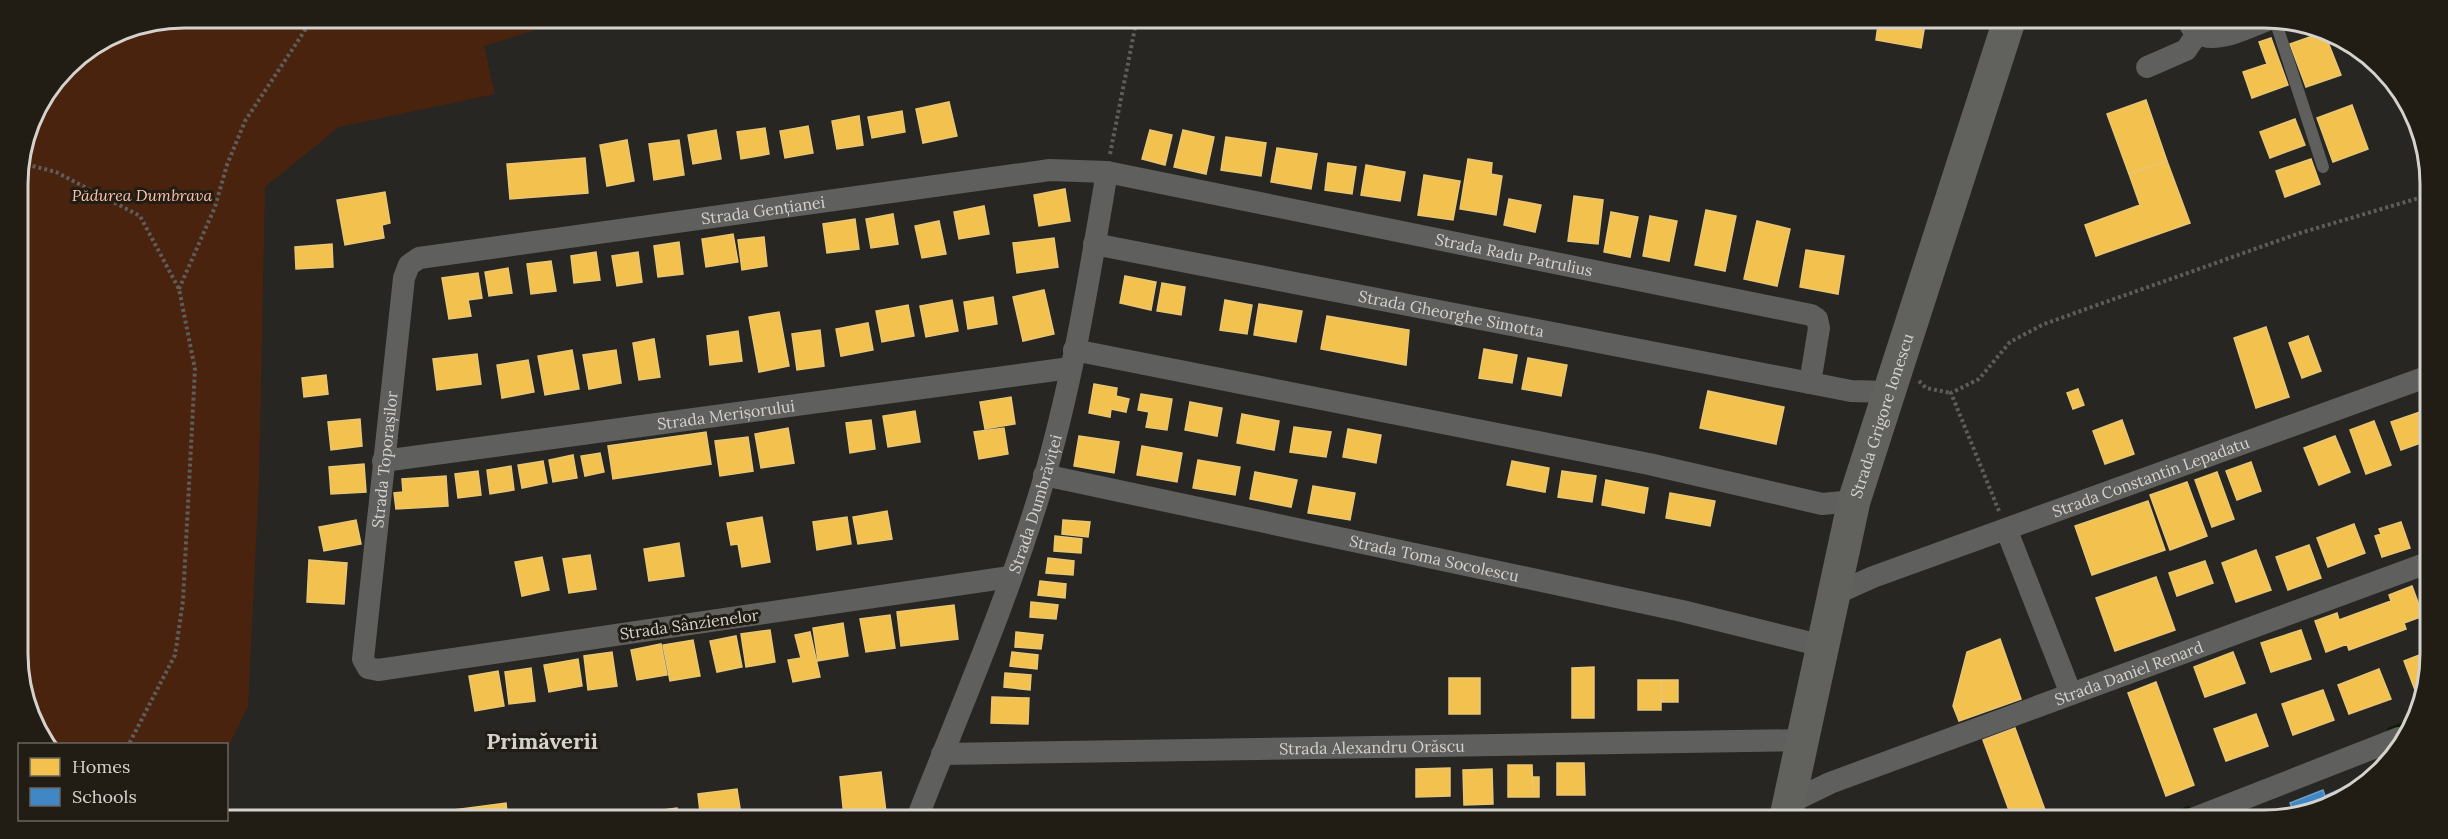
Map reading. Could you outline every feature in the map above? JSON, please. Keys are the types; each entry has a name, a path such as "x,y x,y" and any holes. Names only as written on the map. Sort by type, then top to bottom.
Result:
{"main road":[{"name":"Strada Grigore Ionescu","path":"1790,799 1851,513 1893,394 2007,28"}],"street":[{"path":"2147,67 2186,50 2191,28"},
{"path":"2194,28 2205,38 2218,38 2245,28"},
{"name":"Strada Gențianei","path":"419,258 1050,170 1107,172"},
{"name":"Strada Dumbrăviței","path":"920,810 1010,577 1044,475 1072,359 1107,172"},
{"name":"Strada Radu Patrulius","path":"1107,172 1811,315 1817,319 1819,328 1810,383"},
{"name":"Strada Gheorghe Simotta","path":"1094,244 1810,383"},
{"name":"Strada Toporașilor","path":"368,668 363,659 404,278 409,265 419,258"},
{"name":"Strada Merișorului","path":"383,461 1072,359 1650,464 1851,513"},
{"name":"Strada Constantin Lepadatu","path":"1833,595 1873,577 2007,531 2420,379"},
{"path":"1810,383 1851,391 1893,394"},
{"name":"Strada Toma Socolescu","path":"1044,475 1682,611 1823,646"},
{"path":"2007,531 2071,694"},
{"path":"1840,560 1873,577"},
{"name":"Strada Daniel Renard","path":"1790,799 2420,566"},
{"name":"Strada Sânzienelor","path":"368,668 378,670 1010,577"},
{"name":"Strada Alexandru Orăscu","path":"942,754 1803,740"},
{"path":"2215,810 2393,740"},
{"path":"1790,799 1830,783"}],"lane":[{"path":"2278,29 2323,167"}],"path":[{"path":"179,289 215,207 227,165 245,121 306,29"},
{"path":"1107,172 1135,29"},
{"path":"30,165 56,172 140,216 179,289 195,369 183,601 175,655 130,743"},
{"path":"1893,394 1926,388 1951,393 1980,379 2010,342 2054,320 2300,233 2420,198"},
{"path":"1951,393 2007,531"}],"green space":[{"name":"Pădurea Dumbrava","path":"175,29 539,29 484,46 495,94 339,127 265,187 259,481 248,706 228,748 228,743 56,743 37,704 28,654 29,175 40,125 55,98 82,67 125,40 154,32"}],"building: Homes":[{"path":"1878,28 1924,28 1921,48 1876,40"},
{"path":"2312,36 2328,43 2341,75 2306,87 2290,44"},
{"path":"2271,38 2288,85 2252,98 2243,72 2267,64 2259,42"},
{"path":"2146,100 2167,161 2129,174 2107,114"},
{"path":"949,102 957,136 923,143 916,109"},
{"path":"2352,105 2368,149 2333,162 2317,118"},
{"path":"902,111 905,132 872,138 868,117"},
{"path":"859,116 863,145 837,149 832,121"},
{"path":"2295,119 2305,145 2270,158 2260,132"},
{"path":"808,126 813,153 785,158 780,131"},
{"path":"765,128 769,154 741,159 737,132"},
{"path":"716,130 721,159 693,164 688,135"},
{"path":"1150,130 1172,135 1165,165 1142,159"},
{"path":"1183,130 1214,137 1206,174 1174,167"},
{"path":"1226,137 1266,143 1261,176 1221,170"},
{"path":"627,140 634,181 607,186 600,145"},
{"path":"679,140 684,175 654,180 649,144"},
{"path":"1277,148 1317,154 1311,189 1271,182"},
{"path":"585,158 588,193 510,199 507,164"},
{"path":"1468,159 1492,163 1491,174 1502,176 1496,215 1460,209"},
{"path":"2311,159 2320,184 2285,197 2276,171"},
{"path":"2167,161 2190,223 2096,256 2085,225 2140,205 2129,174"},
{"path":"1328,163 1356,167 1352,194 1325,190"},
{"path":"1366,165 1405,172 1400,201 1361,195"},
{"path":"1424,175 1460,181 1453,220 1418,215"},
{"path":"1065,189 1070,221 1039,226 1034,195"},
{"path":"385,192 390,223 382,225 384,238 345,245 337,200"},
{"path":"1574,196 1603,200 1598,244 1568,241"},
{"path":"1509,199 1541,205 1535,232 1504,225"},
{"path":"984,206 989,234 959,239 954,212"},
{"path":"1706,210 1736,216 1725,271 1695,265"},
{"path":"1611,212 1638,217 1630,257 1604,252"},
{"path":"893,214 898,244 871,248 866,219"},
{"path":"1650,216 1677,221 1669,261 1643,256"},
{"path":"855,219 859,249 827,253 823,224"},
{"path":"939,221 946,254 922,258 915,226"},
{"path":"1757,221 1790,229 1777,286 1744,279"},
{"path":"733,234 738,262 706,267 702,239"},
{"path":"764,237 767,266 742,270 738,240"},
{"path":"1054,238 1058,267 1017,273 1013,243"},
{"path":"679,242 683,274 658,277 654,246"},
{"path":"332,244 333,267 296,269 295,247"},
{"path":"1806,250 1844,256 1838,294 1800,287"},
{"path":"596,252 600,280 574,283 571,256"},
{"path":"638,252 642,282 617,286 612,256"},
{"path":"551,261 556,291 531,294 527,264"},
{"path":"508,268 512,293 489,296 485,272"},
{"path":"478,273 482,298 468,300 471,316 449,319 442,278"},
{"path":"1125,276 1156,282 1151,310 1120,303"},
{"path":"1162,283 1185,287 1181,315 1157,311"},
{"path":"1044,290 1054,334 1023,341 1013,297"},
{"path":"993,297 997,324 968,329 964,302"},
{"path":"952,300 958,331 926,337 920,306"},
{"path":"1225,300 1252,305 1247,334 1220,330"},
{"path":"1259,304 1302,311 1296,342 1254,335"},
{"path":"908,305 914,336 882,342 876,311"},
{"path":"779,312 789,366 759,372 749,317"},
{"path":"1327,316 1409,330 1406,365 1321,349"},
{"path":"868,323 873,350 841,356 836,329"},
{"path":"2266,327 2289,397 2256,408 2234,338"},
{"path":"820,330 824,366 797,370 792,334"},
{"path":"738,331 742,361 710,365 707,336"},
{"path":"2308,336 2321,371 2302,378 2289,343"},
{"path":"654,339 660,377 639,380 633,343"},
{"path":"1484,349 1517,355 1512,383 1479,378"},
{"path":"572,350 579,389 545,395 538,356"},
{"path":"616,350 621,383 589,389 583,355"},
{"path":"477,354 481,384 437,390 433,359"},
{"path":"1528,358 1567,365 1561,396 1522,389"},
{"path":"528,360 534,392 502,398 497,365"},
{"path":"326,375 328,394 304,397 302,378"},
{"path":"1094,384 1117,388 1116,396 1129,399 1126,412 1111,409 1110,417 1089,413"},
{"path":"2078,389 2084,405 2073,409 2067,393"},
{"path":"1708,391 1784,407 1776,444 1700,428"},
{"path":"1141,394 1172,399 1167,430 1146,427 1149,412 1138,410"},
{"path":"1011,397 1015,424 985,429 980,402"},
{"path":"1190,402 1222,408 1217,436 1185,430"},
{"path":"915,411 920,442 888,447 883,416"},
{"path":"2420,412 2420,443 2401,450 2391,422"},
{"path":"1242,414 1279,421 1274,450 1237,443"},
{"path":"360,419 362,446 331,450 328,422"},
{"path":"871,420 875,449 850,453 846,423"},
{"path":"2122,420 2134,454 2105,464 2093,431"},
{"path":"2374,421 2391,465 2366,474 2350,430"},
{"path":"1294,427 1331,432 1326,457 1290,452"},
{"path":"788,428 794,463 761,468 755,434"},
{"path":"1004,428 1008,454 979,459 974,432"},
{"path":"1348,429 1381,435 1376,463 1343,457"},
{"path":"706,432 711,464 613,479 608,446"},
{"path":"1079,436 1119,442 1114,473 1074,466"},
{"path":"2335,436 2350,472 2319,485 2304,448"},
{"path":"748,437 753,471 720,476 715,441"},
{"path":"1142,446 1182,453 1177,482 1137,475"},
{"path":"600,453 604,472 585,476 581,456"},
{"path":"573,455 577,478 553,482 549,460"},
{"path":"1198,460 1240,467 1235,495 1193,488"},
{"path":"543,461 547,483 522,488 518,465"},
{"path":"1512,461 1549,468 1545,492 1507,485"},
{"path":"2251,462 2261,491 2237,500 2226,471"},
{"path":"364,464 366,492 331,494 329,467"},
{"path":"511,466 514,490 490,494 487,470"},
{"path":"478,471 481,495 458,498 455,474"},
{"path":"1562,471 1596,476 1592,502 1558,497"},
{"path":"1255,472 1297,480 1291,507 1250,499"},
{"path":"2217,472 2234,519 2212,527 2195,480"},
{"path":"446,476 448,506 396,509 394,493 403,492 402,479"},
{"path":"1606,480 1648,488 1644,513 1602,505"},
{"path":"2187,482 2207,536 2170,550 2150,495"},
{"path":"1313,486 1355,493 1350,520 1308,513"},
{"path":"1670,493 1715,501 1710,526 1666,518"},
{"path":"2148,501 2165,550 2092,575 2075,526"},
{"path":"887,511 892,539 858,544 853,517"},
{"path":"762,517 770,562 742,567 738,544 731,545 727,523"},
{"path":"847,517 851,544 817,550 813,522"},
{"path":"356,520 361,544 324,551 319,527"},
{"path":"1063,520 1090,522 1088,537 1062,534"},
{"path":"2401,522 2410,548 2382,557 2375,536 2381,534 2379,529"},
{"path":"2354,524 2365,553 2328,567 2317,538"},
{"path":"1055,536 1082,539 1081,553 1054,551"},
{"path":"679,543 684,576 649,581 644,549"},
{"path":"2309,545 2321,578 2288,590 2276,557"},
{"path":"2256,550 2271,590 2236,602 2222,563"},
{"path":"590,555 596,589 569,593 563,559"},
{"path":"542,557 549,590 522,596 515,562"},
{"path":"1048,558 1074,561 1073,575 1046,573"},
{"path":"309,560 347,563 344,604 307,602"},
{"path":"2205,561 2213,583 2177,596 2169,573"},
{"path":"2156,577 2175,630 2115,651 2096,598"},
{"path":"1040,581 1066,584 1065,598 1038,595"},
{"path":"2412,586 2420,608 2420,617 2404,623 2406,629 2349,650 2347,644 2326,652 2315,621 2337,613 2339,620 2391,601 2389,595"},
{"path":"1031,602 1058,605 1056,619 1030,617"},
{"path":"954,605 958,639 901,646 897,612"},
{"path":"890,615 895,648 866,652 860,619"},
{"path":"843,623 848,656 818,661 813,628"},
{"path":"770,630 775,662 746,667 741,634"},
{"path":"2301,630 2311,659 2271,672 2261,643"},
{"path":"810,632 820,677 793,682 788,660 801,658 795,635"},
{"path":"1016,632 1043,635 1041,649 1015,647"},
{"path":"736,636 742,667 717,672 710,641"},
{"path":"2000,639 2021,699 1959,721 1953,706 1967,652"},
{"path":"693,640 700,676 670,681 663,645"},
{"path":"661,644 667,675 637,680 631,650"},
{"path":"612,652 617,686 588,690 584,656"},
{"path":"1012,652 1038,655 1037,669 1010,666"},
{"path":"2233,652 2245,683 2205,697 2194,667"},
{"path":"2420,655 2415,690 2404,661"},
{"path":"578,659 582,686 549,692 544,665"},
{"path":"1594,667 1594,718 1572,718 1572,668"},
{"path":"531,668 535,701 509,704 505,672"},
{"path":"2379,669 2391,699 2349,714 2338,685"},
{"path":"498,671 504,706 475,711 469,676"},
{"path":"1005,673 1031,675 1030,690 1004,687"},
{"path":"1449,678 1480,678 1480,714 1449,714"},
{"path":"1638,680 1661,680 1661,710 1638,710"},
{"path":"1661,680 1678,680 1678,702 1661,702"},
{"path":"2156,682 2194,785 2166,796 2128,693"},
{"path":"2323,690 2334,720 2293,735 2282,704"},
{"path":"992,697 1029,698 1028,724 991,723"},
{"path":"2256,714 2268,746 2226,761 2214,729"},
{"path":"2015,728 2045,810 2009,810 1983,740"},
{"path":"1557,763 1584,763 1585,795 1557,795"},
{"path":"1508,765 1532,765 1533,797 1508,797"},
{"path":"1450,768 1450,796 1416,797 1416,769"},
{"path":"1492,769 1493,804 1464,805 1463,770"},
{"path":"881,772 886,810 843,810 840,777"},
{"path":"1533,777 1539,777 1539,797 1533,797"},
{"path":"737,789 740,810 700,810 698,794"},
{"path":"506,803 507,810 454,810"}],"building: Schools":[{"path":"2323,790 2325,796 2338,791 2304,805 2292,807 2290,803"}],"waterway":[{"path":"2390,730 2402,726"}],"district":[{"name":"Primăverii","path":"542,741"}]}
